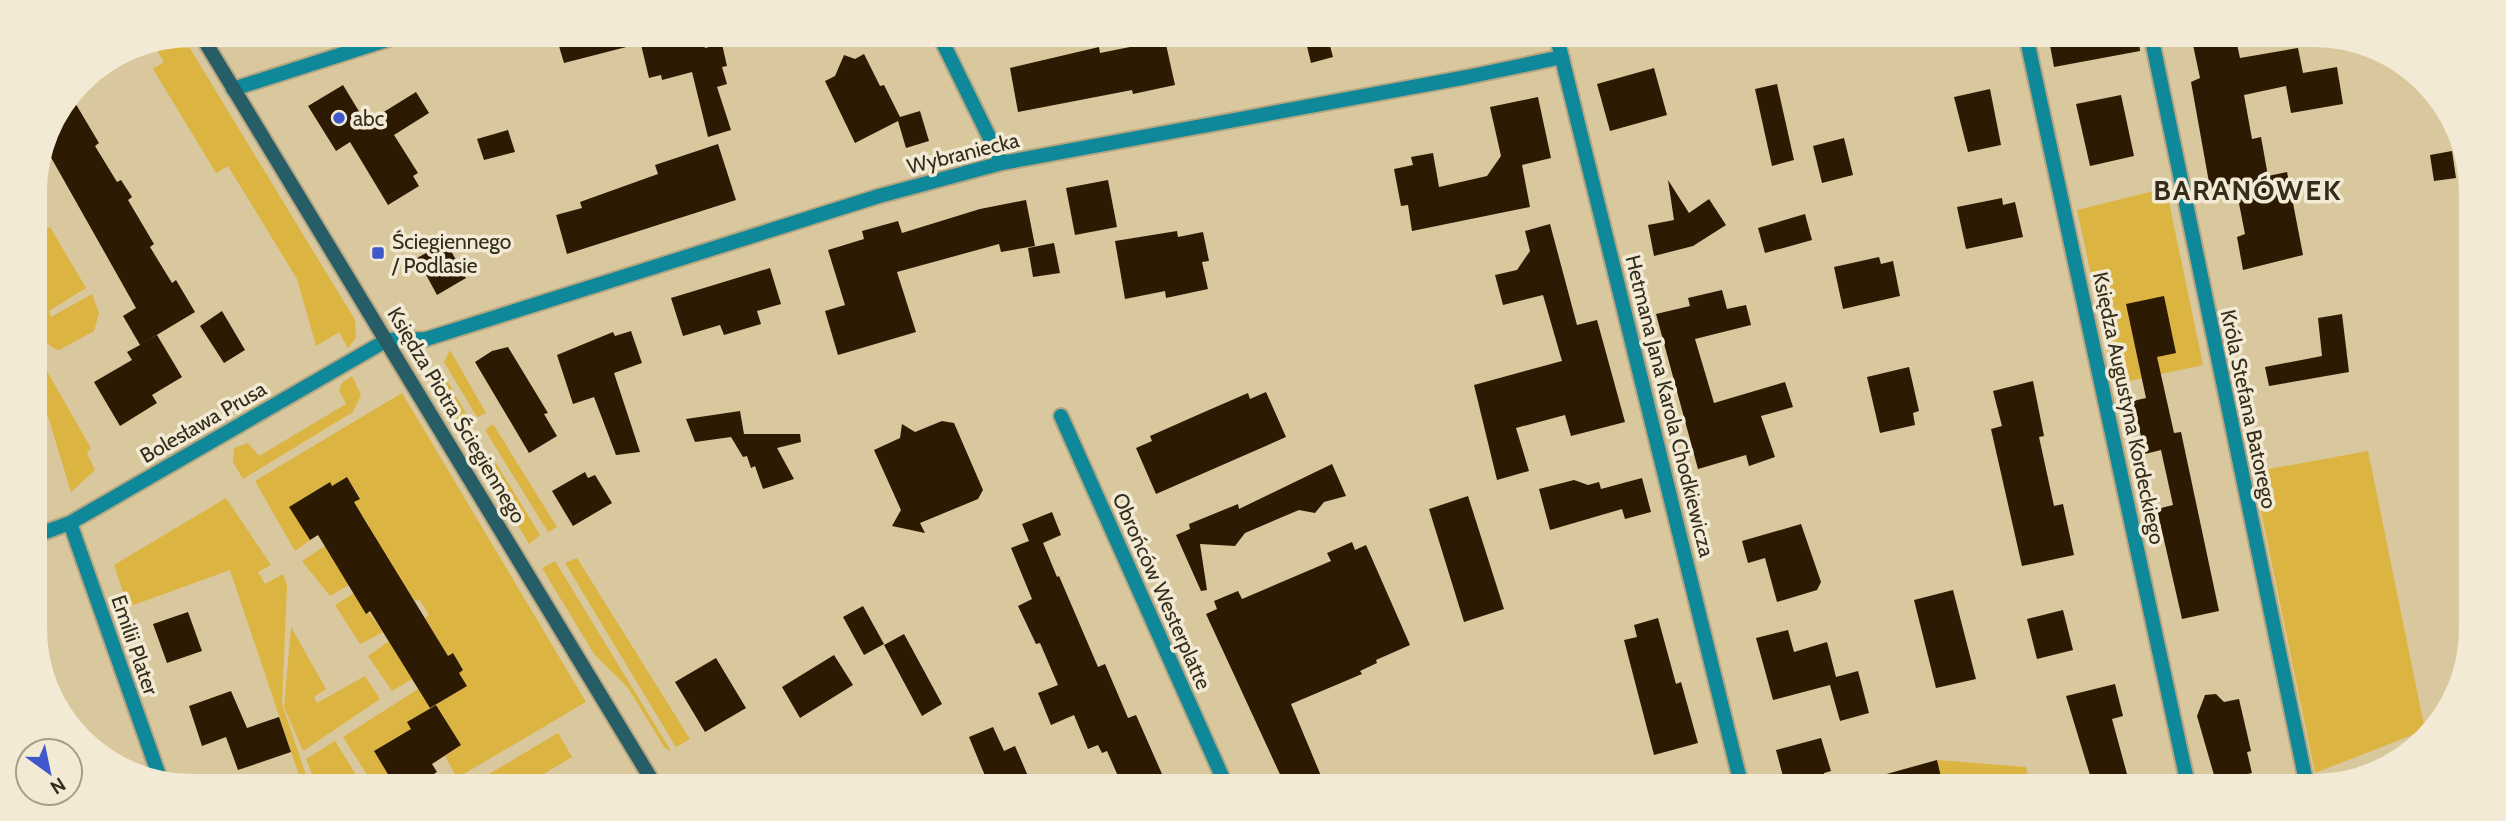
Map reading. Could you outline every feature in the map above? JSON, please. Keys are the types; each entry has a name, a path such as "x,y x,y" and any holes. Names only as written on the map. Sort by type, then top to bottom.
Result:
{"street":[{"name":"Hetmana Jana Karola Chodkiewicza","path":"1559,47 1738,773"},
{"name":"Księdza Augustyna Kordeckiego","path":"2029,47 2185,773"},
{"name":"Króla Stefana Batorego","path":"2153,47 2305,773"},
{"name":"Księdza Piotra Ściegiennego","path":"209,48 648,774"},
{"path":"233,89 362,48"},
{"path":"945,48 1002,163"},
{"name":"Wybraniecka","path":"387,340 426,339 879,196 1002,163 1467,78 1562,57"},
{"name":"Bolesława Prusa","path":"47,531 70,523 387,340"},
{"name":"Obrońców Westerplatte","path":"1060,416 1221,774"},
{"name":"Emilii Plater","path":"70,523 157,769"}],"shaded area":[{"path":"190,48 355,320 356,338 348,348 339,332 316,346 297,279 228,166 216,173 153,69 164,62 158,52"},
{"path":"2166,188 2203,365 2115,384 2077,210"},
{"path":"50,227 86,288 49,311 51,317 92,294 99,313 94,331 59,350 48,342"},
{"path":"450,350 486,413 477,417 444,362"},
{"path":"441,370 471,422 463,426 456,423 429,377"},
{"path":"48,372 91,448 87,453 95,470 71,492 47,415"},
{"path":"352,376 361,395 353,412 243,479 233,462 234,448 248,443 259,456 346,404 339,390 342,383"},
{"path":"402,393 586,702 464,774 455,774 445,756 461,745 436,705 466,686 459,673 463,670 453,653 448,656 425,618 429,615 419,599 415,601 407,589 403,591 399,576 365,529 369,526 354,502 360,498 347,477 332,486 329,482 290,507 310,540 295,551 255,481"},
{"path":"493,424 557,527 548,532 485,430"},
{"path":"2368,451 2424,723 2412,735 2315,773 2253,472"},
{"path":"496,463 540,535 529,544 489,478 489,470"},
{"path":"226,498 271,565 258,572 265,584 283,574 287,585 282,704 306,774 299,774 230,570 128,607 114,565"},
{"path":"325,546 349,585 330,596 302,561"},
{"path":"577,558 690,739 676,747 565,563"},
{"path":"555,561 671,751 665,748 628,688 594,654 542,568"},
{"path":"354,593 383,632 360,644 335,605"},
{"path":"291,627 326,689 314,697 317,703 365,676 380,699 303,751 284,707"},
{"path":"389,641 412,679 392,691 368,656"},
{"path":"418,689 430,708 408,722 411,729 374,751 388,774 366,774 343,737"},
{"path":"558,733 572,757 544,774 489,774"},
{"path":"335,741 356,774 312,774 306,759"},
{"path":"1937,760 2026,767 2027,773 1940,773"}],"building":[{"path":"1307,47 1330,47 1333,57 1311,63"},
{"path":"2050,47 2140,47 2140,51 2054,67"},
{"path":"2193,47 2238,47 2240,58 2298,48 2303,73 2337,67 2343,104 2291,113 2286,86 2244,95 2252,139 2261,137 2268,176 2287,172 2303,255 2243,270 2237,237 2245,234 2235,183 2210,188 2191,82 2200,78"},
{"path":"560,48 623,48 564,63"},
{"path":"642,48 723,48 727,66 722,67 727,84 717,87 731,130 708,137 692,72 662,80 661,75 649,78"},
{"path":"1097,48 1099,48 1100,53 1127,48 1167,48 1175,85 1133,94 1132,90 1018,112 1010,68"},
{"path":"864,54 900,117 920,111 929,141 906,148 898,121 855,143 825,81 835,76 844,55 855,59"},
{"path":"1654,68 1667,115 1610,131 1597,84"},
{"path":"1777,84 1794,160 1772,166 1755,89"},
{"path":"343,85 366,123 416,92 429,113 394,135 418,173 413,176 419,186 388,205 350,142 336,151 308,106"},
{"path":"1990,89 2001,145 1968,152 1954,97"},
{"path":"2121,95 2134,156 2090,166 2076,104"},
{"path":"1538,97 1551,158 1522,165 1530,207 1412,231 1408,205 1401,206 1394,169 1413,165 1411,157 1433,153 1439,187 1487,176 1501,156 1490,107"},
{"path":"77,106 99,143 95,146 117,182 121,180 132,197 128,200 154,244 150,247 172,283 176,280 195,312 140,345 123,316 136,308 51,158 58,137"},
{"path":"508,130 515,152 484,160 477,139"},
{"path":"1844,138 1853,175 1822,183 1813,146"},
{"path":"718,144 736,200 567,254 556,215 582,208 580,202 658,174 655,165"},
{"path":"2452,151 2456,178 2434,181 2430,155"},
{"path":"1108,180 1117,227 1075,235 1066,188"},
{"path":"1668,180 1689,213 1709,199 1726,225 1693,246 1654,256 1648,225 1674,220"},
{"path":"2002,198 2003,205 2015,202 2023,237 1966,249 1957,207"},
{"path":"1026,200 1035,246 1001,252 999,244 897,272 916,332 838,355 825,311 845,305 828,250 864,239 862,231 898,221 902,233 980,209"},
{"path":"1805,214 1812,240 1765,253 1758,228"},
{"path":"1550,224 1577,325 1597,320 1625,422 1571,436 1565,415 1516,428 1529,471 1497,480 1474,385 1562,361 1543,295 1503,305 1495,275 1517,270 1530,251 1525,231"},
{"path":"1177,231 1178,237 1203,232 1209,261 1202,262 1208,289 1166,298 1165,291 1125,299 1115,241"},
{"path":"446,242 466,278 437,295 417,258"},
{"path":"1054,243 1060,273 1033,277 1028,248"},
{"path":"1879,257 1881,264 1893,261 1900,296 1843,309 1834,267"},
{"path":"770,268 781,304 757,311 761,324 724,335 720,325 683,336 671,298"},
{"path":"1722,290 1727,309 1746,305 1751,325 1695,339 1714,403 1785,382 1793,407 1761,416 1775,457 1749,466 1746,455 1698,469 1656,314 1690,306 1688,298"},
{"path":"2164,296 2176,353 2157,357 2174,433 2181,432 2219,611 2182,619 2157,509 2173,505 2161,450 2145,454 2133,401 2146,398 2126,304"},
{"path":"222,311 245,350 224,363 200,326"},
{"path":"2342,314 2349,372 2269,386 2265,367 2322,356 2318,318"},
{"path":"631,331 642,363 614,373 640,452 616,455 594,397 573,404 557,355 613,332 615,336"},
{"path":"157,335 182,377 152,395 157,403 120,426 94,382 132,360 127,352"},
{"path":"508,347 548,413 544,414 557,436 529,453 475,362 492,351"},
{"path":"1909,367 1919,411 1913,413 1915,425 1880,433 1867,377"},
{"path":"2033,381 2044,436 2039,437 2054,506 2063,504 2074,555 2022,566 1991,429 2002,426 1993,391"},
{"path":"1266,392 1286,437 1156,494 1136,448 1152,441 1150,436 1248,393 1250,399"},
{"path":"740,411 744,434 800,434 801,442 777,448 794,479 763,489 755,466 751,468 747,456 743,457 731,437 695,442 686,419"},
{"path":"942,421 954,423 983,490 978,499 920,523 925,533 892,526 901,510 874,450 900,438 902,424 915,432"},
{"path":"1332,464 1346,496 1324,502 1315,513 1299,510 1245,533 1235,546 1200,544 1207,590 1201,591 1176,535 1190,529 1189,524 1238,504 1239,509"},
{"path":"585,472 588,478 595,475 612,503 573,526 552,491"},
{"path":"347,477 360,499 354,502 369,527 448,656 453,653 463,670 459,673 467,686 430,708 370,611 366,614 318,535 310,540 289,507 330,482 332,486"},
{"path":"1642,478 1651,512 1625,519 1622,509 1550,530 1539,489 1574,480 1588,485 1599,482 1601,489"},
{"path":"1468,496 1504,609 1464,622 1429,509"},
{"path":"1052,512 1061,535 1043,543 1057,577 1059,576 1098,667 1105,664 1128,718 1136,715 1162,774 1117,774 1107,751 1102,753 1098,745 1088,749 1074,715 1051,725 1038,693 1058,685 1040,643 1036,644 1018,606 1032,599 1011,548 1029,541 1022,524"},
{"path":"1801,524 1821,582 1817,590 1777,602 1765,558 1748,563 1742,541"},
{"path":"1352,542 1355,550 1366,545 1410,645 1376,660 1377,663 1360,671 1362,674 1291,704 1320,773 1280,773 1206,614 1217,609 1214,601 1238,591 1242,599 1331,561 1327,553"},
{"path":"1953,590 1976,679 1936,688 1914,600"},
{"path":"863,606 884,644 864,655 843,617"},
{"path":"2063,610 2073,650 2037,659 2027,619"},
{"path":"188,612 202,651 167,663 153,624"},
{"path":"1658,618 1676,684 1681,682 1698,743 1654,755 1624,640 1637,637 1634,625"},
{"path":"1788,630 1794,652 1827,642 1836,677 1858,671 1869,713 1840,721 1830,685 1773,700 1756,638"},
{"path":"904,634 942,704 922,716 884,645"},
{"path":"834,655 853,685 800,718 782,687"},
{"path":"716,658 746,708 705,732 675,682"},
{"path":"2115,684 2123,716 2112,719 2127,773 2089,773 2066,696"},
{"path":"231,691 247,728 279,717 291,752 238,770 226,737 202,746 189,706"},
{"path":"2216,694 2224,702 2239,699 2251,751 2247,752 2252,773 2213,773 2197,716 2205,695"},
{"path":"436,705 461,745 432,764 437,772 434,774 388,774 374,751 411,729 407,722"},
{"path":"993,727 1004,751 1015,746 1027,774 984,774 969,737"},
{"path":"1821,738 1831,771 1782,773 1776,750"},
{"path":"1937,760 1940,773 1889,773"}],"place":[{"name":"abc","path":"339,118"},
{"name":"Ściegiennego / Podlasie","path":"378,253"}],"district":[{"name":"BARANÓWEK","path":"2248,190"}]}
